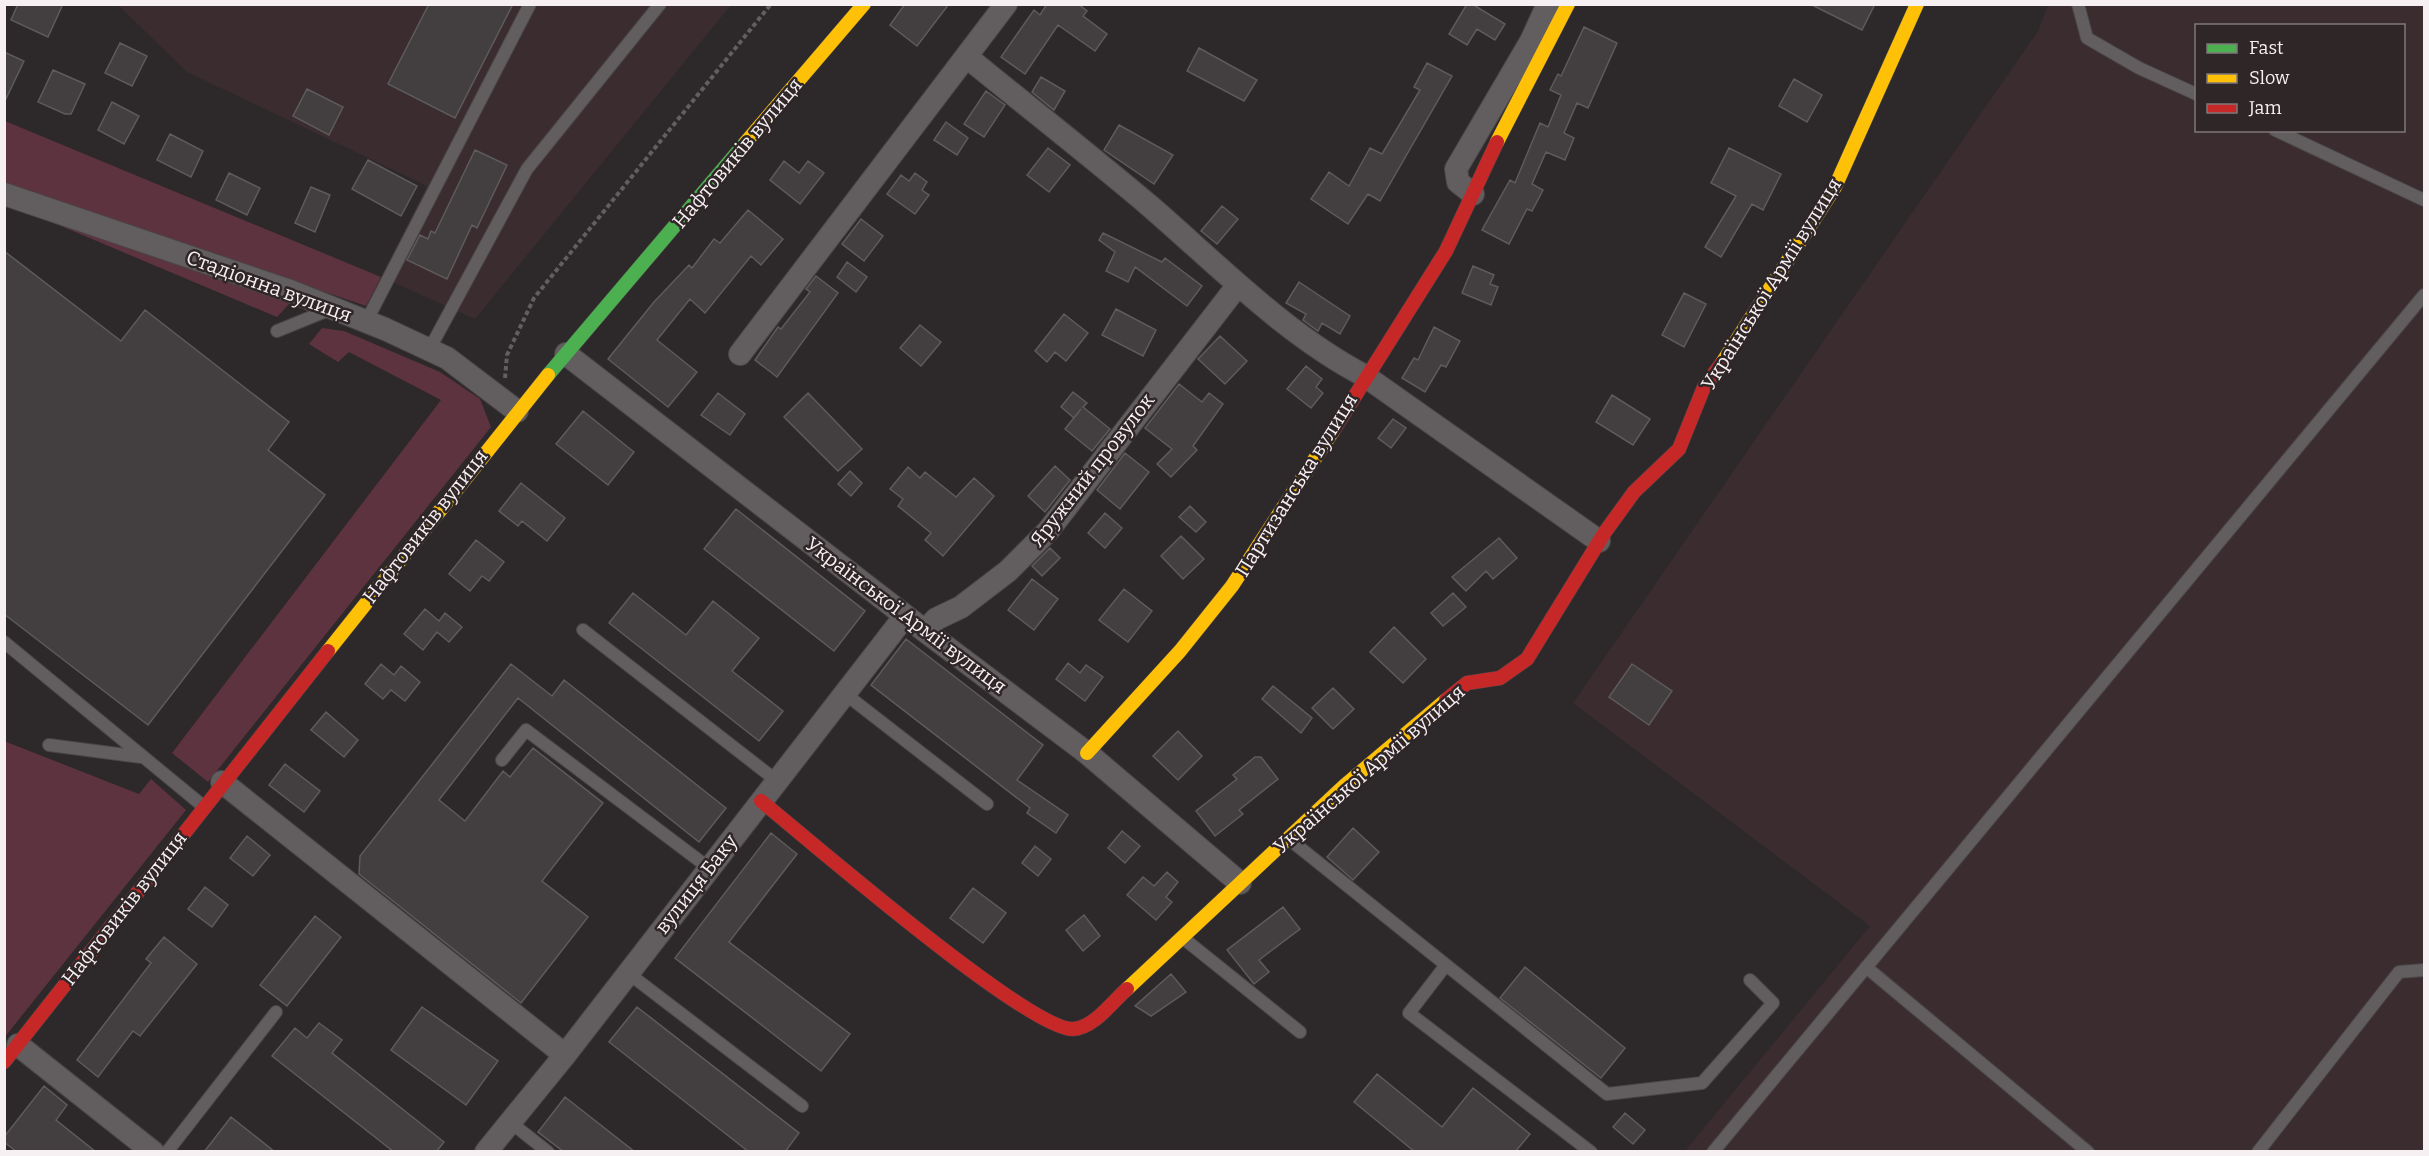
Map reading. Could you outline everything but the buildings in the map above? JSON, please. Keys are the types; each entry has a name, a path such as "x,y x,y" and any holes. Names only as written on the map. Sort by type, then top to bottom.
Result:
{"street":[{"name":"Нафтовиків вулиця","path":"11,1054 204,806 510,405 566,354 864,4"},
{"path":"740,354 1006,4"},
{"path":"1473,194 1458,182 1456,169 1531,41 1548,4"},
{"name":"Партизанська вулиця","path":"1087,753 1180,651 1232,586 1446,251 1568,4"},
{"name":"Української Армії вулиця","path":"761,801 948,953 1053,1025 1080,1029 1089,1023 1344,786 1467,683 1500,678 1514,671 1527,659 1599,541 1634,492 1679,449 1704,387 1731,351 1835,188 1917,4"},
{"path":"967,57 1150,207 1238,285 1340,363 1365,376 1599,541"},
{"name":"Стадіонна вулиця","path":"4,194 290,291 366,322 447,358 510,405"},
{"name":"Яружний провулок","path":"925,631 936,619 961,608 1008,571 1048,531 1238,285"},
{"name":"Української Армії вулиця","path":"566,354 905,616 1087,753 1240,883"},
{"name":"вулиця Баку","path":"486,1152 565,1055 905,616"},
{"path":"222,782 565,1055"},
{"path":"11,1054 153,1152"}],"lane":[{"path":"366,322 530,4"},
{"path":"429,350 527,169 660,4"},
{"path":"2078,4 2086,38 2139,68 2195,94"},
{"path":"2279,132 2424,200"},
{"path":"1713,1152 2424,295"},
{"path":"277,331 332,309"},
{"path":"583,630 777,781"},
{"path":"4,642 204,806"},
{"path":"844,693 987,804"},
{"path":"502,760 526,730 709,868"},
{"path":"49,745 142,757"},
{"path":"1288,838 1607,1094 1702,1083 1773,1003 1750,980"},
{"path":"1182,937 1300,1032"},
{"path":"1446,965 1409,1013 1591,1152"},
{"path":"1866,967 2088,1152"},
{"path":"2258,1152 2399,972 2424,970"},
{"path":"628,973 802,1106"},
{"path":"166,1152 276,1012"},
{"path":"510,1122 548,1152"}],"path":[{"path":"510,405 507,355 534,298 771,4"}],"shaded area":[{"path":"118,5 731,5 475,319 381,277 427,186 187,72"},
{"path":"2048,5 2424,5 2424,1151 1685,1151 1870,926 1573,703 2038,31"},
{"path":"5,121 381,277 366,306 5,183"},
{"path":"42,218 292,301 277,317"},
{"path":"322,328 344,331 440,372 480,399 491,427 208,782 172,753 441,400 349,352 338,362 309,344"},
{"path":"4,741 139,794 151,779 186,810 4,1038"}],"traffic: fast":[{"path":"548,375 746,142"}],"traffic: slow":[{"path":"746,142 864,4"},
{"path":"1497,142 1568,4"},
{"path":"1722,363 1835,187 1917,4"},
{"path":"328,651 548,375"},
{"path":"1087,753 1180,651 1232,586 1333,431"},
{"path":"1127,989 1344,786 1446,700"}],"traffic: jam":[{"path":"1333,431 1446,251 1497,142"},
{"path":"1446,700 1467,683 1500,678 1527,659 1605,532 1634,492 1679,449 1704,387 1722,363"},
{"path":"4,1062 328,651"},
{"path":"761,801 918,930 1012,999 1049,1021 1073,1029 1081,1028 1102,1014 1127,989"}]}
